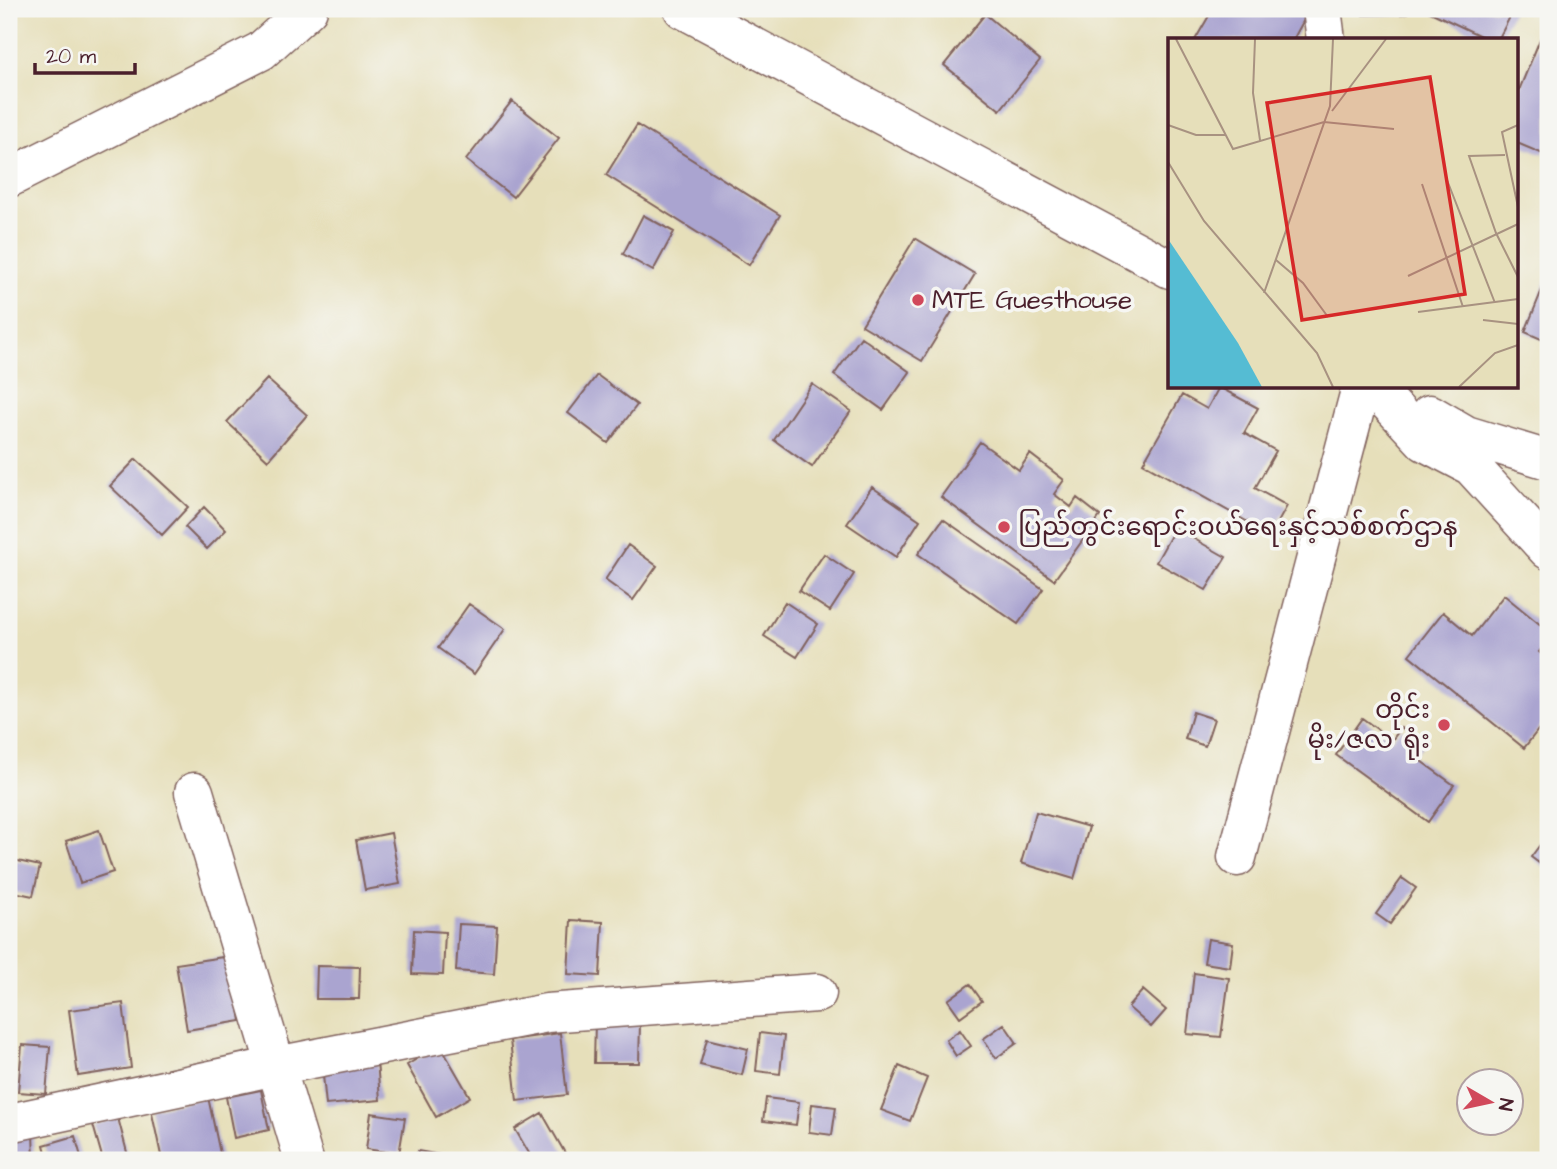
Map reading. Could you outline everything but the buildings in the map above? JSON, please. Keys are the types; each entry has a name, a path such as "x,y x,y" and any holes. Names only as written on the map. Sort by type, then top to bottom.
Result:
{"street":[{"path":"9,178 261,51 309,9"},
{"path":"683,9 1168,268"},
{"path":"1322,9 1326,38"},
{"path":"1237,857 1361,388"},
{"path":"1375,388 1425,442 1471,466 1548,550"},
{"path":"1385,388 1466,435 1548,460"},
{"path":"194,792 304,1160"},
{"path":"9,1123 275,1066 547,1013 817,993"}],"place":[{"name":"MTE Guesthouse","path":"918,300"},
{"name":"ပြည်တွင်းရောင်းဝယ်ရေးနှင့်သစ်စက်ဌာန","path":"1004,527"},
{"name":"တိုင်း မိုး/ဇလ ရုံး","path":"1444,725"}]}
